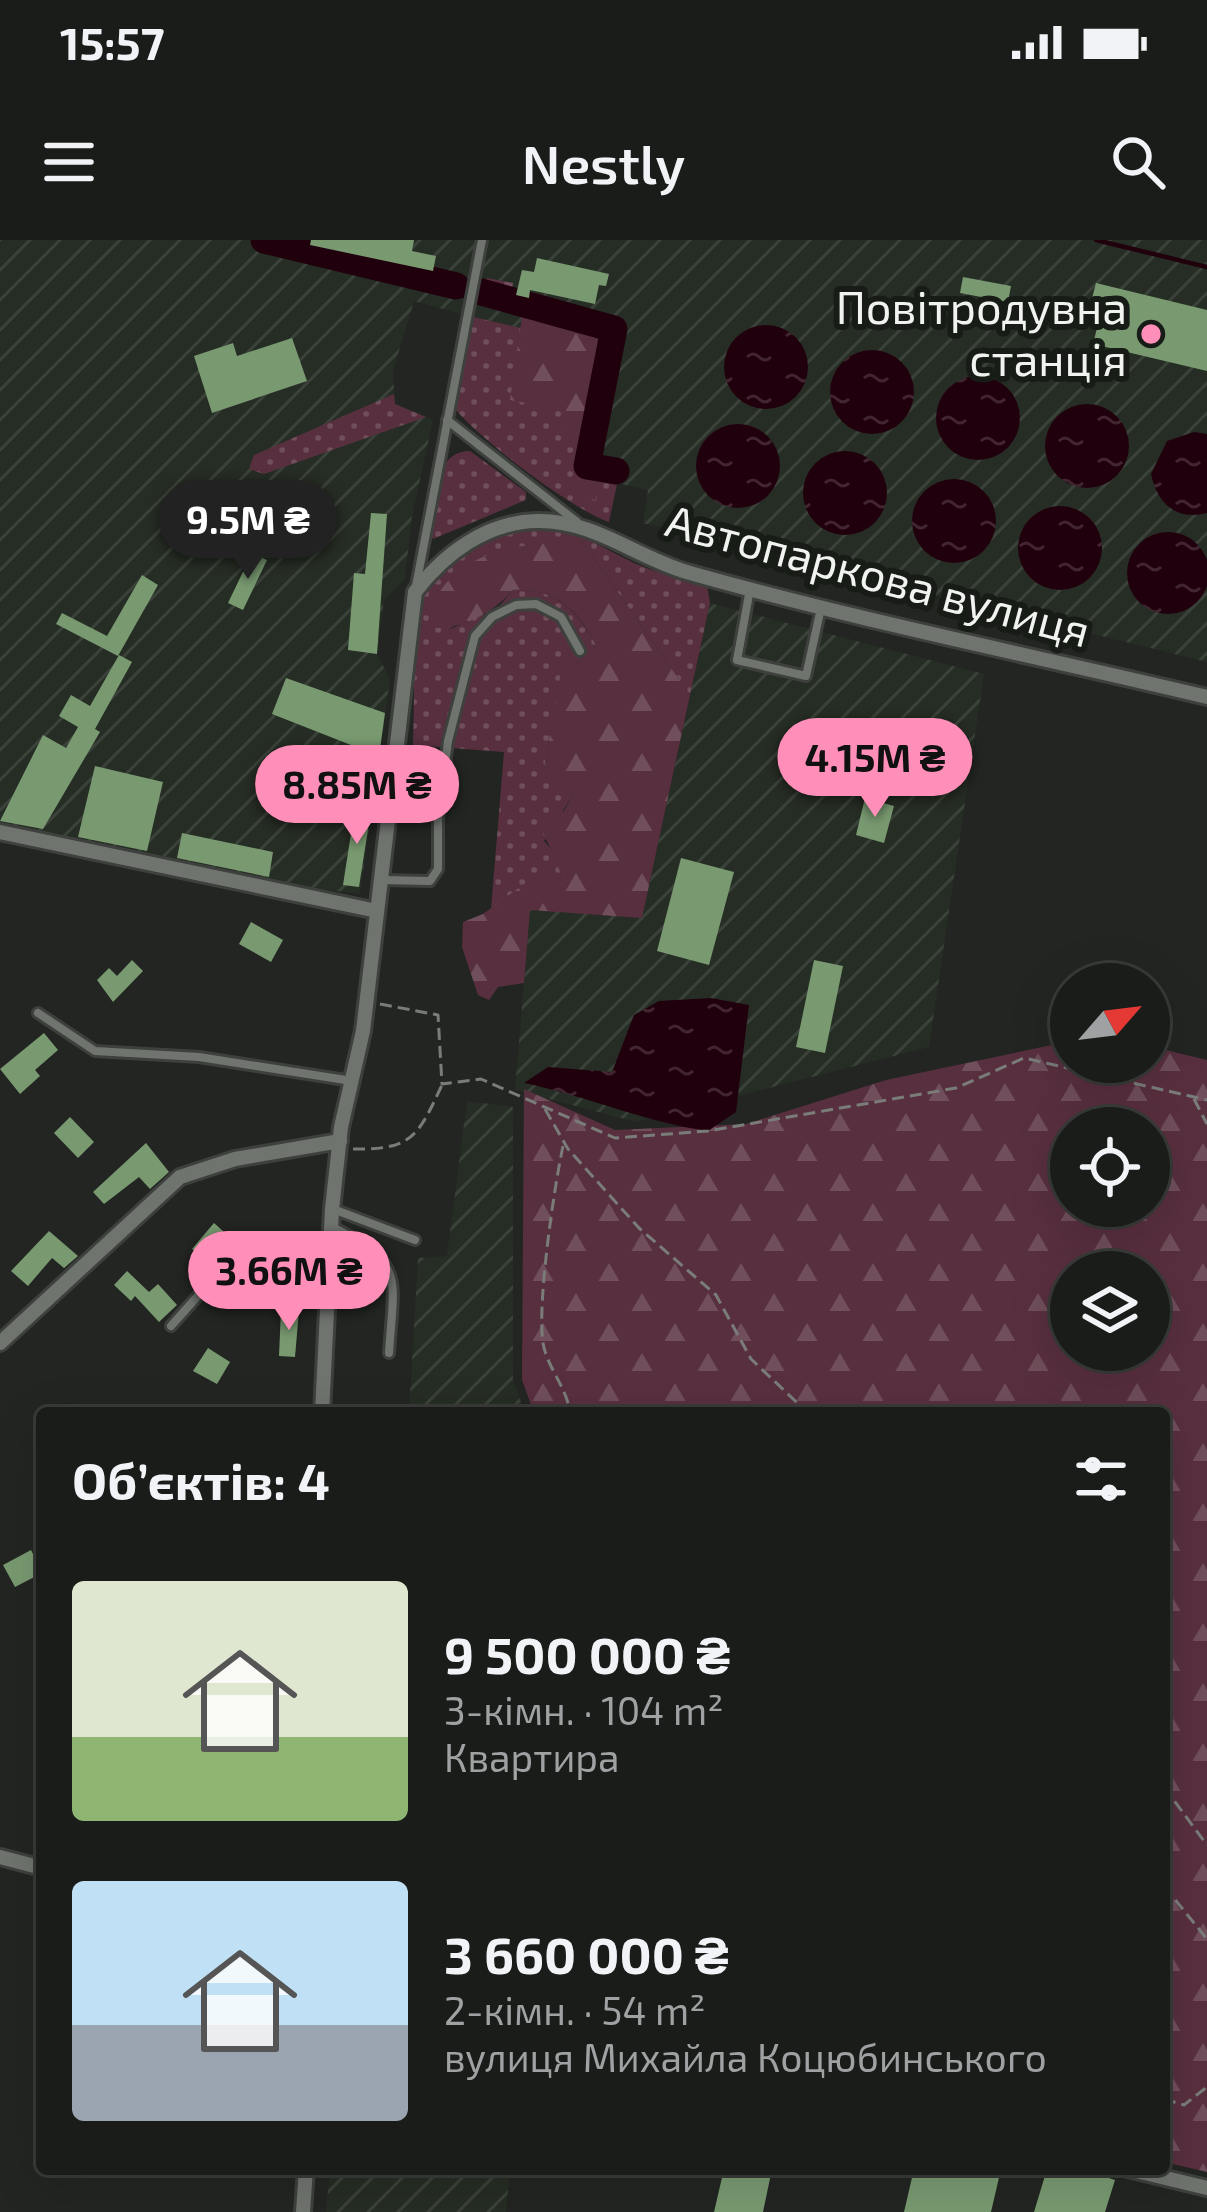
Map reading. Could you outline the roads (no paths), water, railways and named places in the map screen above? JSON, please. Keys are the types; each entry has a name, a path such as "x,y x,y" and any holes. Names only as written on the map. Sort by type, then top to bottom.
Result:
{"street":[{"name":"Автопаркова вулиця","path":"415,592 435,566 494,529 530,521 577,522 686,572 1207,697"},
{"path":"322,1407 326,1285 339,1145 366,1002 415,592"},
{"path":"0,832 377,911"},
{"path":"0,1343 180,1177 235,1159 339,1145"},
{"path":"0,1857 36,1866"},
{"path":"303,2212 306,2175"},
{"path":"1153,2175 1207,2188"}],"lane":[{"path":"415,592 482,240"},
{"path":"446,420 577,522"},
{"path":"751,587 736,660 806,676 821,605"},
{"path":"381,880 430,880 438,869 438,820 448,741 475,636 492,617 516,605 536,604 561,617 580,651"},
{"path":"38,1012 95,1052 200,1057 352,1081"},
{"path":"332,1209 415,1240"},
{"path":"330,1226 372,1247 388,1264 394,1286 389,1353"},
{"path":"171,1326 204,1289 227,1278 326,1285"}],"water":[{"path":"766,325 782,328 795,338 805,351 805,383 795,396 782,406 766,409 750,406 737,396 727,383 724,367 727,351 737,338 750,328"},
{"path":"872,350 888,353 901,363 911,376 911,408 901,421 888,431 872,434 856,431 843,421 833,408 830,392 833,376 843,363 856,353"},
{"path":"978,376 994,379 1007,389 1017,402 1017,434 1007,447 994,457 978,460 962,457 949,447 939,434 936,418 939,402 949,389 962,379"},
{"path":"1087,404 1103,407 1116,417 1126,430 1126,462 1116,475 1103,485 1087,488 1071,485 1058,475 1048,462 1045,446 1048,430 1058,417 1071,407"},
{"path":"738,424 754,427 767,437 777,450 777,482 767,495 754,505 738,508 722,505 709,495 699,482 696,466 699,450 709,437 722,427"},
{"path":"1194,432 1207,434 1207,513 1196,515 1178,512 1163,502 1151,474 1167,441"},
{"path":"845,451 861,454 874,464 884,477 884,509 874,522 861,532 845,535 829,532 816,522 806,509 803,493 806,477 816,464 829,454"},
{"path":"954,479 970,482 983,492 993,505 993,537 983,550 970,560 954,563 938,560 925,550 915,537 912,521 915,505 925,492 938,482"},
{"path":"1060,506 1076,509 1089,519 1099,532 1099,564 1089,577 1076,587 1060,590 1044,587 1031,577 1021,564 1018,548 1021,532 1031,519 1044,509"},
{"path":"1152,535 1184,535 1206,557 1206,589 1184,611 1152,611 1130,589 1130,557"},
{"path":"711,998 749,1005 736,1112 708,1131 524,1083 548,1067 612,1072 634,1015 659,1001"}],"waterway":[{"path":"264,240 456,286"},
{"path":"1096,240 1207,267"},
{"path":"474,290 614,329 587,466 616,471"}],"place":[{"name":"Повітродувна станція","path":"1151,334"}]}
